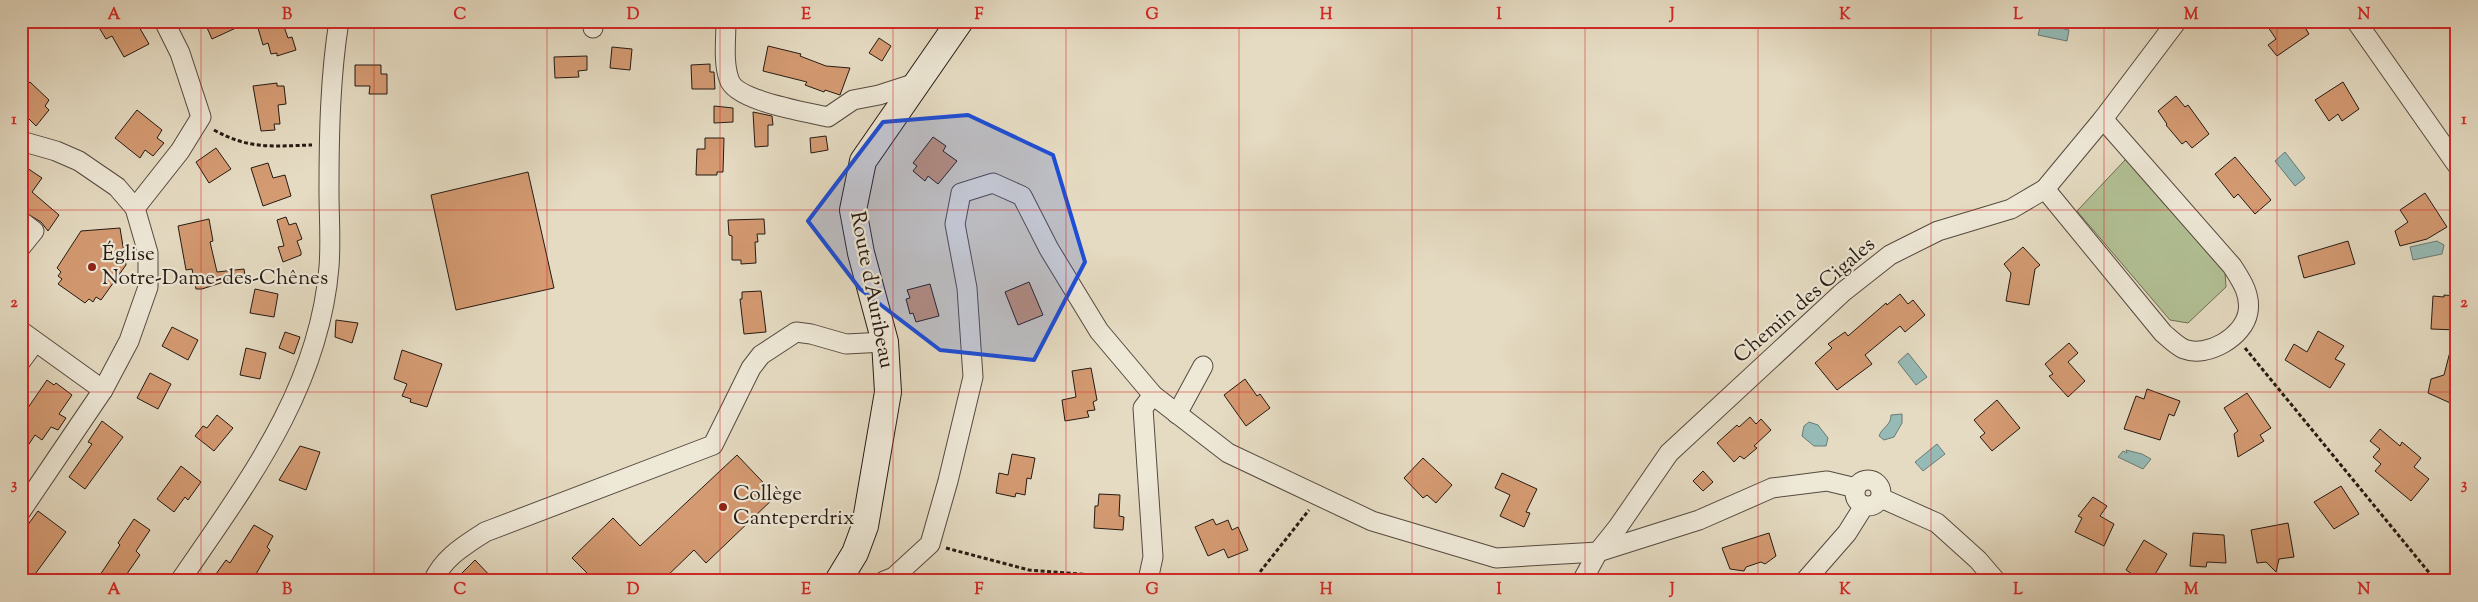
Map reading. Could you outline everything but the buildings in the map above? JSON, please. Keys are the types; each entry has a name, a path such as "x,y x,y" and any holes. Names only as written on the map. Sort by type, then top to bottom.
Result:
{"street":[{"path":"135,208 180,151 201,117 194,103 180,53 164,21"},
{"path":"180,581 249,480 279,430 317,338 328,267 329,145 339,21"},
{"path":"726,21 729,81 738,91 759,100 828,117 853,100 879,95 916,83"},
{"name":"Route d'Auribeau","path":"838,581 855,553 865,526 888,392 885,342 861,254 853,210 863,161 960,21"},
{"name":"Chemin des Cigales","path":"1582,581 1598,552 1618,527 1669,452 1843,292 1890,254 1938,231 2010,209 2045,189 2103,119 2177,21"},
{"path":"2356,21 2457,165"},
{"path":"2045,189 2163,333 2184,349 2206,352 2235,336 2248,314 2246,288 2232,266 2103,119"},
{"path":"21,141 56,151 79,161 117,187 135,208 148,253 148,287 129,341 103,390 21,511"},
{"path":"884,581 894,577 930,544 973,377 967,288 955,224 961,193 993,183 1022,196 1049,249 1099,331 1153,395 1228,453 1372,521 1496,558 1598,552 1699,520 1772,488 1827,481 1856,488 1864,480 1872,480 1879,485 1872,502 1805,581"},
{"path":"21,221 34,231 21,247"},
{"path":"433,581 438,570 451,554 485,532 713,445 751,368 761,355 796,332 811,334 846,344 885,342"},
{"path":"21,360 28,337 103,390"},
{"path":"1177,414 1203,366"},
{"path":"1148,580 1153,557 1143,408 1153,395"},
{"path":"1872,502 1937,524 1978,560 1996,581"}],"path":[{"path":"197,123 242,143 276,147 329,145"},
{"path":"2235,336 2436,581"}],"highlighted area":[{"path":"968,115 1053,155 1085,262 1034,360 940,350 860,289 808,221 883,122"}],"green space":[{"path":"2126,159 2225,273 2226,287 2188,323 2170,320 2077,211"}],"water":[{"path":"2041,24 2069,30 2067,41 2038,35"},
{"path":"2285,152 2305,178 2295,186 2275,161"},
{"path":"2437,241 2444,245 2442,254 2413,260 2410,247"},
{"path":"1908,353 1927,377 1916,385 1898,362"},
{"path":"1902,414 1902,423 1894,437 1884,440 1879,436 1890,422 1891,415"},
{"path":"1809,422 1818,425 1828,438 1826,446 1814,446 1802,436 1804,426"},
{"path":"1937,444 1945,454 1923,471 1915,462"},
{"path":"2126,450 2142,454 2151,459 2143,469 2118,457 2123,451 2127,453"}],"place":[{"name":"Église Notre-Dame-des-Chênes","path":"92,267"},
{"name":"Collège Canteperdrix","path":"723,507"}]}
